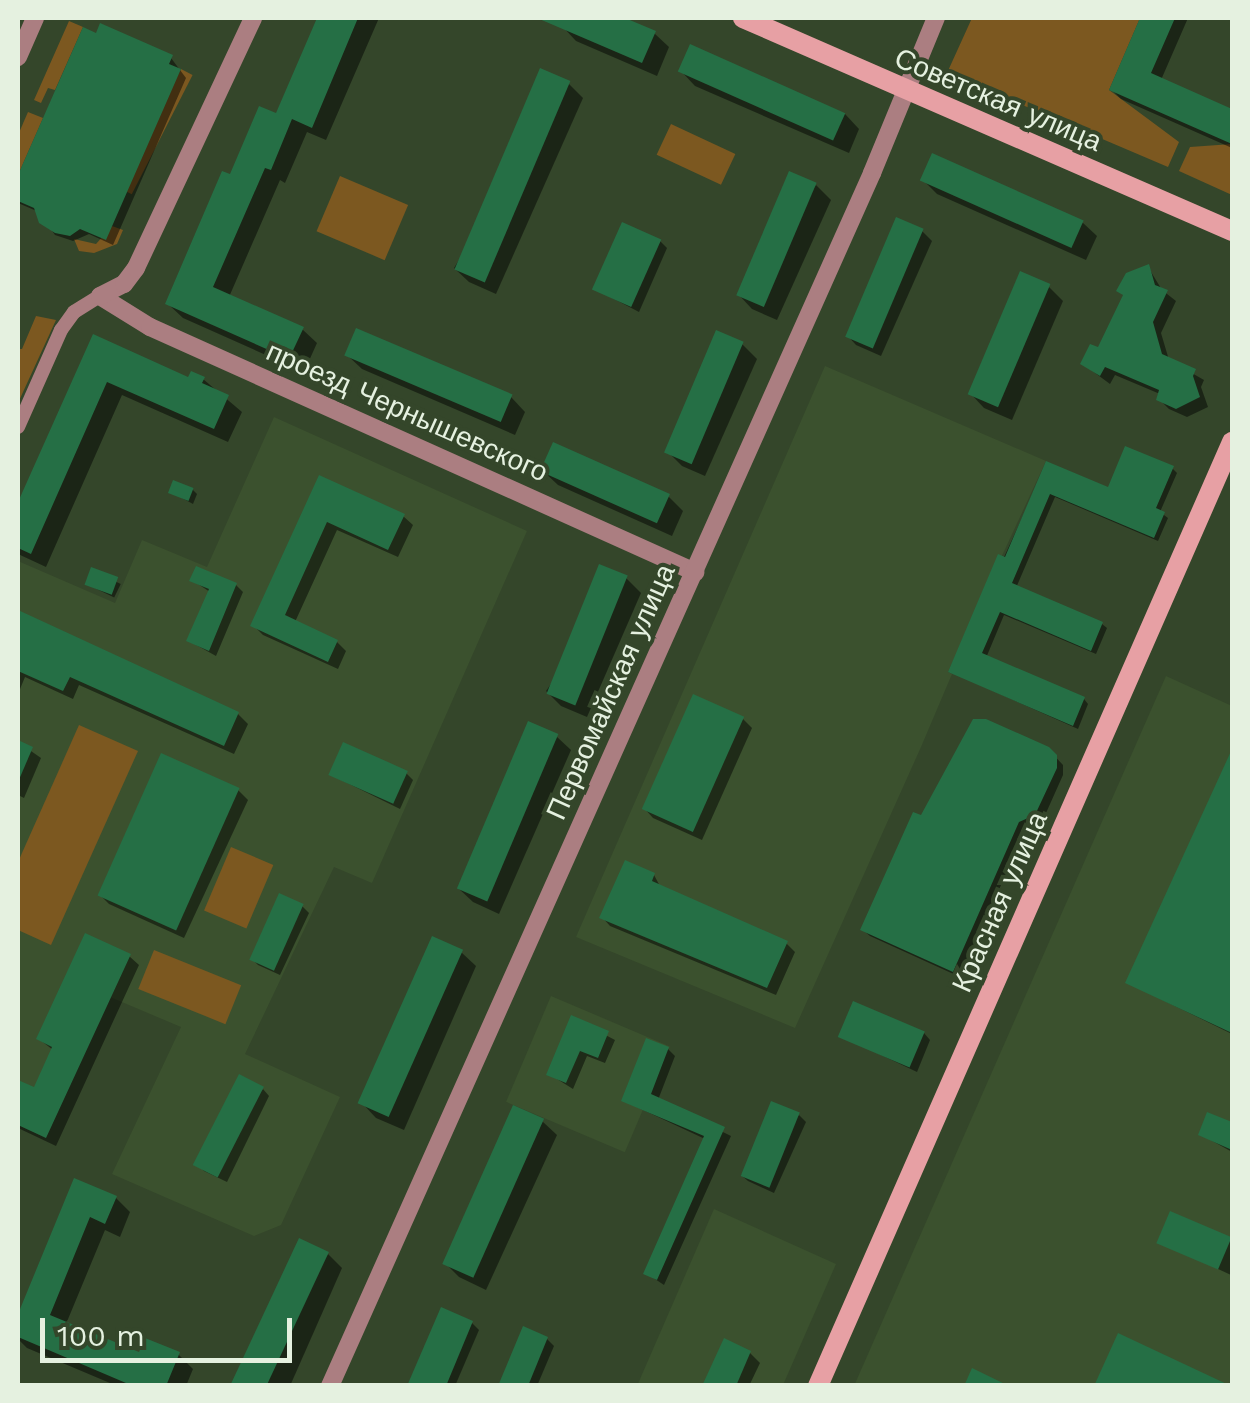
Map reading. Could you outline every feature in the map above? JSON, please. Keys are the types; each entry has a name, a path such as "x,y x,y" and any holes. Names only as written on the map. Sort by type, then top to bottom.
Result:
{"main road":[{"name":"Советская улица","path":"743,18 1232,231"},
{"name":"Красная улица","path":"818,1386 1232,442"}],"street":[{"path":"18,57 35,18"},
{"path":"18,427 61,330 74,312 124,284 136,268 253,18"},
{"name":"Первомайская улица","path":"330,1386 695,572 936,18"},
{"name":"проезд Чернышевского","path":"100,296 150,328 695,572"}],"shaded area":[{"path":"972,18 1140,18 1109,90 1179,142 1168,167 947,73"},
{"path":"69,21 83,27 55,90 48,88 41,103 34,100"},
{"path":"181,69 193,75 132,194 120,188"},
{"path":"28,112 43,118 18,175 18,135"},
{"path":"671,124 735,154 721,185 657,155"},
{"path":"1232,144 1232,195 1179,171 1190,147"},
{"path":"340,176 408,205 385,260 317,231"},
{"path":"112,226 123,230 117,244 94,253 79,251 74,239 96,244"},
{"path":"36,316 56,320 18,403 18,349 22,349"},
{"path":"825,366 1046,461 948,672 952,674 921,747 795,1028 576,937"},
{"path":"274,417 527,531 372,883 334,867 245,1054 340,1097 281,1225 254,1236 112,1174 181,1027 110,997 46,1138 18,1125 18,561 115,603 142,540 207,567"},
{"path":"1166,676 1232,706 1232,1385 854,1386"},
{"path":"79,725 138,751 51,945 18,930 18,862"},
{"path":"231,847 273,865 246,928 204,911"},
{"path":"154,950 241,985 225,1024 138,989"},
{"path":"551,996 670,1046 625,1152 506,1102"},
{"path":"714,1209 836,1264 783,1385 637,1386"}],"building":[{"path":"317,18 358,18 312,128 292,119 271,170 265,168 213,287 304,327 289,359 165,304 222,171 230,174 259,106 276,113"},
{"path":"537,18 625,18 656,31 642,63"},
{"path":"1140,18 1175,18 1151,73 1232,109 1232,144 1109,90"},
{"path":"100,23 173,55 169,64 181,69 106,240 80,229 70,236 55,233 39,223 34,208 18,201 18,175 83,27 96,33"},
{"path":"690,44 845,113 833,141 678,71"},
{"path":"540,68 570,81 485,282 454,270"},
{"path":"932,153 1084,221 1071,248 920,180"},
{"path":"789,171 817,183 764,307 736,295"},
{"path":"896,217 924,229 873,348 845,337"},
{"path":"622,222 661,239 631,307 592,290"},
{"path":"1149,264 1155,285 1168,290 1153,322 1162,354 1196,369 1193,376 1200,397 1176,409 1156,400 1159,390 1105,367 1100,376 1080,364 1090,344 1098,347 1123,295 1116,291 1126,273"},
{"path":"1020,271 1050,284 998,407 968,394"},
{"path":"356,328 512,394 501,422 344,356"},
{"path":"716,330 744,342 692,464 664,452"},
{"path":"93,334 188,377 191,371 205,377 202,383 229,395 214,429 107,382 31,554 18,548 18,502"},
{"path":"553,442 670,494 657,523 540,471"},
{"path":"1125,446 1174,466 1156,508 1165,512 1154,538 1050,494 1012,583 1103,622 1091,651 1000,612 982,653 1085,697 1073,726 948,672 998,554 1005,557 1046,461 1108,487"},
{"path":"319,475 405,514 388,550 327,522 285,615 338,640 328,662 250,626"},
{"path":"173,480 194,488 189,501 168,493"},
{"path":"599,564 628,576 575,705 547,694"},
{"path":"196,566 237,583 209,651 186,641 209,589 189,581"},
{"path":"91,567 118,577 112,595 85,585"},
{"path":"18,610 239,712 224,746 70,677 63,691 18,671"},
{"path":"693,694 744,717 693,832 642,809"},
{"path":"973,719 986,719 1049,747 1057,755 1057,768 1035,815 1019,822 953,972 860,930 913,812 921,815"},
{"path":"528,721 558,734 487,901 457,889"},
{"path":"18,740 33,747 18,782"},
{"path":"343,742 408,771 393,804 328,775"},
{"path":"1232,749 1232,1033 1125,983"},
{"path":"161,753 240,788 176,930 98,896"},
{"path":"625,860 655,873 652,881 788,941 767,988 599,918"},
{"path":"279,893 304,904 274,971 249,960"},
{"path":"85,933 131,954 46,1138 18,1125 18,1080 34,1087 52,1047 36,1039"},
{"path":"432,936 463,950 389,1117 358,1103"},
{"path":"853,1001 925,1031 910,1067 838,1037"},
{"path":"571,1015 609,1031 598,1058 580,1051 566,1083 546,1075"},
{"path":"646,1038 669,1047 651,1094 725,1127 657,1280 643,1274 704,1136 621,1101"},
{"path":"239,1074 264,1087 218,1178 193,1165"},
{"path":"771,1101 800,1113 769,1188 741,1176"},
{"path":"513,1105 544,1119 473,1278 442,1264"},
{"path":"1207,1112 1232,1122 1232,1150 1198,1135"},
{"path":"74,1178 117,1196 105,1224 90,1217 50,1315 139,1352 145,1338 180,1352 166,1386 133,1386 18,1337 18,1314"},
{"path":"1170,1211 1232,1237 1218,1269 1156,1243"},
{"path":"299,1238 329,1252 266,1386 231,1385"},
{"path":"441,1307 473,1321 446,1386 407,1386"},
{"path":"523,1326 548,1337 528,1386 498,1386"},
{"path":"1118,1333 1231,1386 1094,1386"},
{"path":"724,1338 751,1351 736,1386 702,1386"},
{"path":"972,1368 1009,1386 964,1386"}]}
